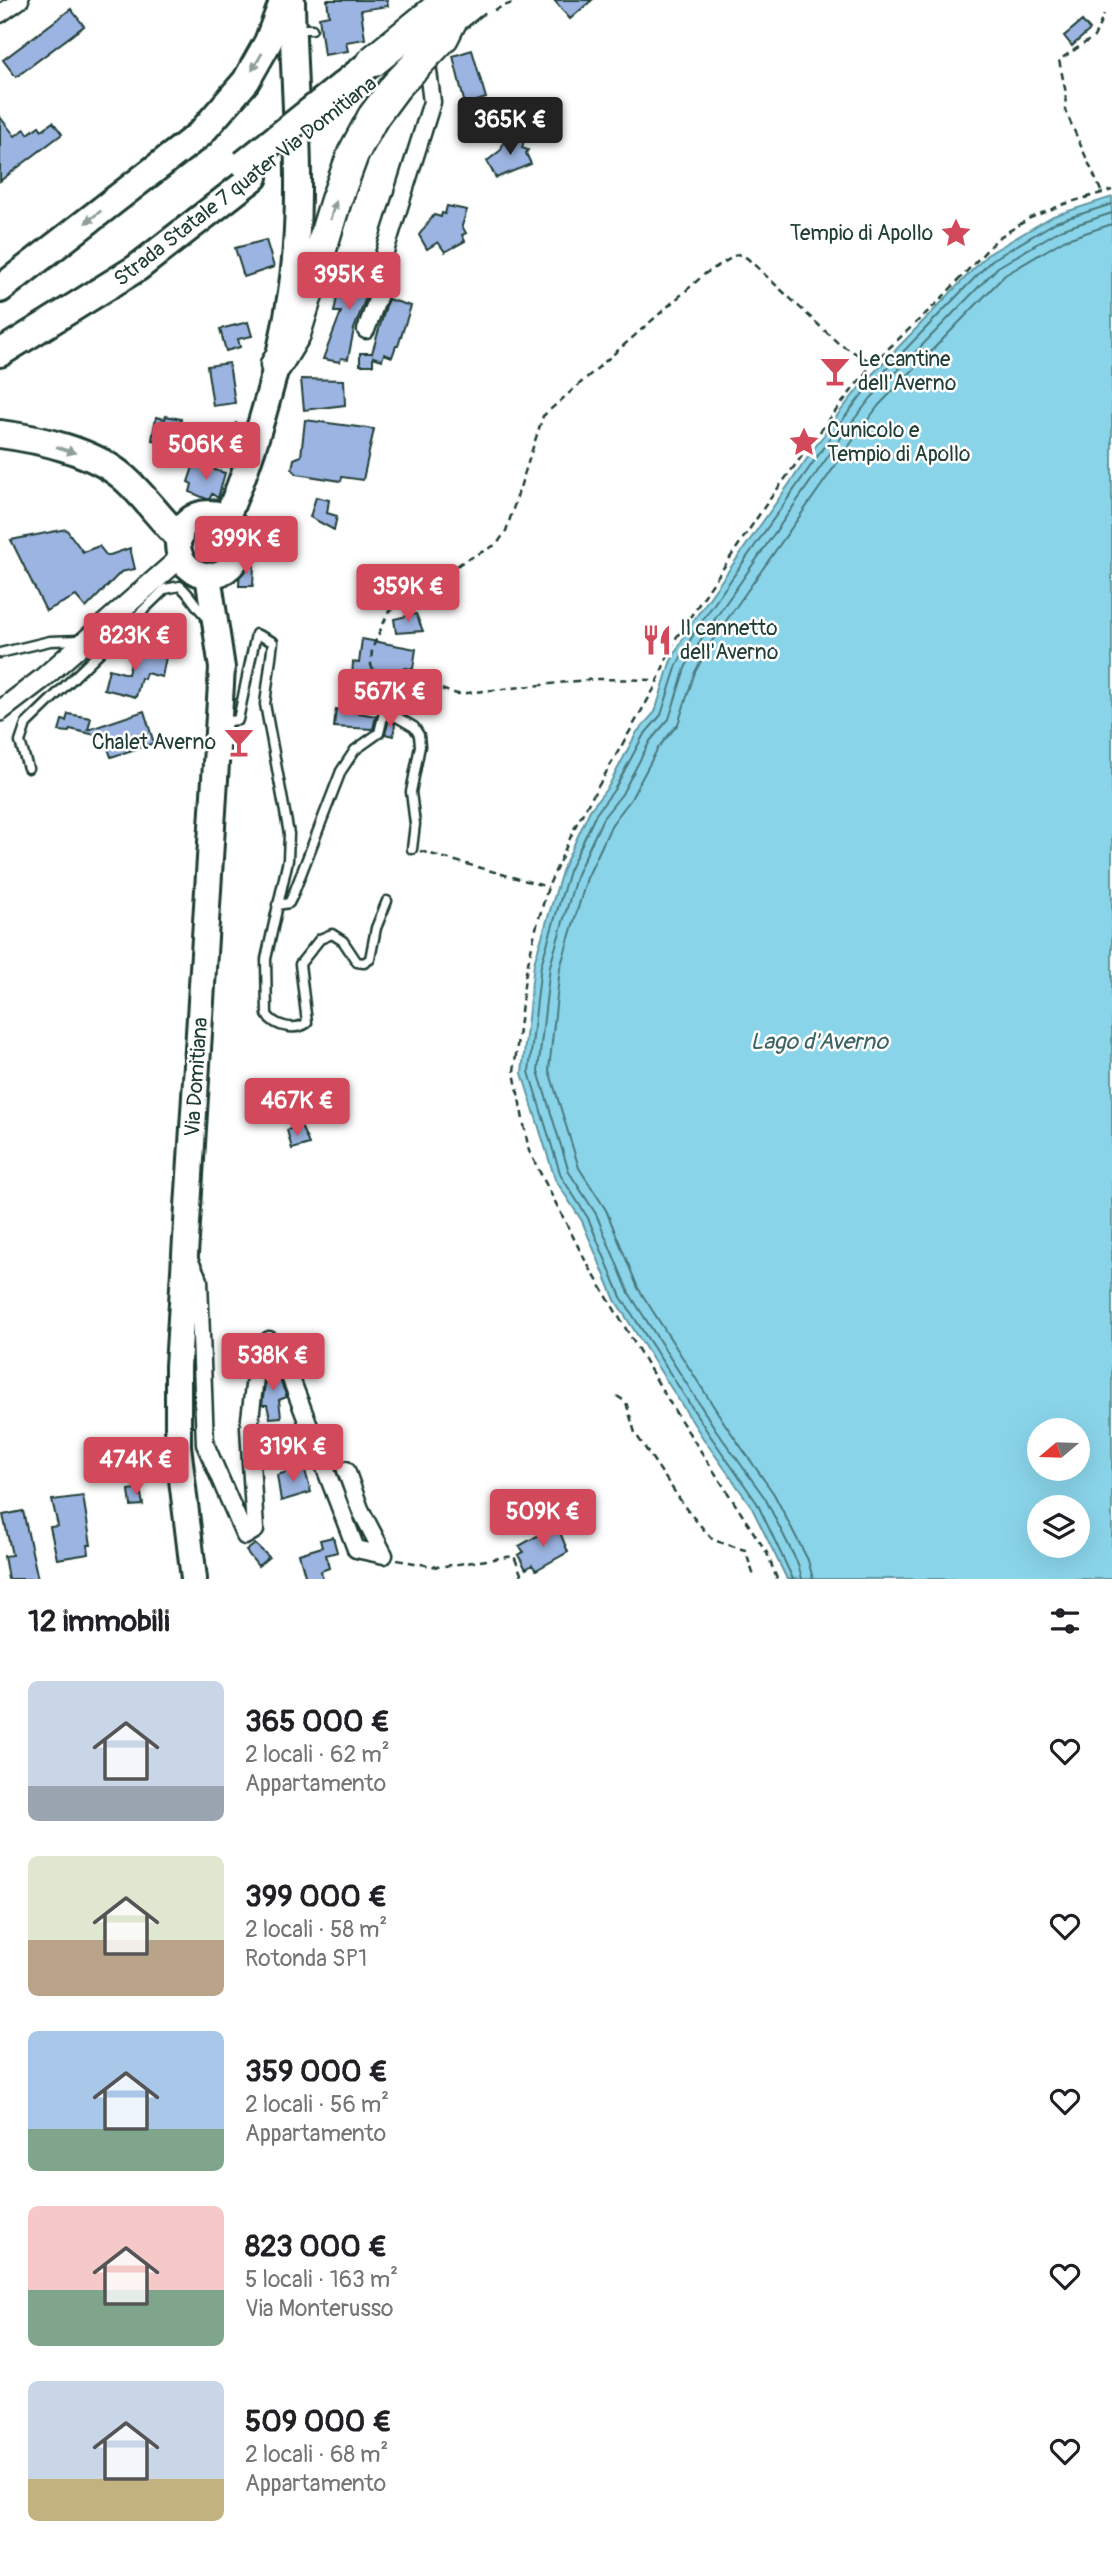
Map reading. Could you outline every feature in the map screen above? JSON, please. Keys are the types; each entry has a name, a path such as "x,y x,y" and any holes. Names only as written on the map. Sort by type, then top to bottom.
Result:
{"highway":[{"path":"0,289 200,134 246,81 268,42 284,0"},
{"path":"377,68 450,9 475,0"},
{"path":"276,365 295,334 353,154 373,117 396,86 443,37 450,9"},
{"name":"Strada Statale 7 quater Via Domitiana","path":"0,354 137,268 249,171 377,68"},
{"name":"Strada Statale 7 quater Via Domitiana","path":"0,333 131,251 249,171"},
{"path":"0,434 58,447 110,467 135,488 180,547"}],"main road":[{"path":"226,519 276,365 288,310 296,246 302,29 292,0"},
{"path":"202,514 226,519 239,538 238,554 230,567 208,575 192,570 180,547 187,523 202,514"},
{"name":"Via Domitiana","path":"194,1579 178,1446 178,1366 222,668 208,575"}],"street":[{"path":"0,14 20,0"},
{"path":"366,330 382,286 381,264 401,208 432,102 423,0"},
{"path":"0,711 86,640 180,547"},
{"path":"185,1253 199,1280 205,1444 245,1535 255,1530 249,1427 258,1353 270,1340 278,1345 356,1549 384,1555"},
{"path":"346,1470 360,1509 384,1555"}],"lane":[{"path":"28,768 20,742 26,724 165,589 180,586 205,615 214,615"},
{"path":"219,723 238,720 256,634 273,642 265,704 289,834 288,860 266,959 267,1015 280,1026 302,1027 308,1017 300,964 320,939 332,934 342,941 357,962 364,963 370,959 376,928 387,901"},
{"path":"0,653 50,641 86,640"},
{"path":"277,905 289,903 341,771 355,750 379,733 387,700 399,690"},
{"path":"383,709 414,727 419,735 420,746 411,792 415,824 412,849"}],"path":[{"path":"1101,191 1065,110 1066,93 1059,60 1094,37 1104,15"},
{"path":"777,1579 767,1553 676,1413 585,1260 529,1151 514,1072 525,976 548,887 576,825 658,680 674,641 767,503 873,363 938,302 998,238 1030,218 1101,191 1112,190"},
{"path":"658,680 596,679 457,694 415,681 399,690 391,681 375,674 371,665 372,649 389,611 417,596 461,563 497,544 506,531 543,416 706,273 728,259 738,254 747,258 839,344 873,363"},
{"path":"412,849 548,887"},
{"path":"617,1396 626,1402 635,1433 687,1510 713,1539 745,1550 755,1579"},
{"path":"384,1555 400,1561 438,1567 514,1556 523,1579"}],"water":[{"name":"Lago d'Averno","path":"1112,197 1112,1579 787,1579 751,1506 703,1438 615,1300 582,1221 555,1179 522,1073 534,963 563,868 590,810 608,787 637,732 655,712 670,663 689,627 859,388 987,255 1053,216"}],"building":[{"path":"327,0 387,0 388,6 361,10 365,39 346,42 348,51 324,55 319,17 329,15"},
{"path":"554,0 592,0 570,19"},
{"path":"71,9 84,26 16,77 3,60"},
{"path":"1082,21 1090,30 1072,46 1064,36"},
{"path":"472,50 486,98 465,105 453,56"},
{"path":"0,117 15,136 25,129 28,134 39,126 42,130 53,122 62,134 0,181"},
{"path":"505,136 521,136 524,140 522,148 528,150 526,153 531,164 496,178 487,161 501,150"},
{"path":"447,206 467,210 462,226 466,233 462,235 465,241 445,252 438,242 427,249 419,235 434,215 441,217 442,213 445,214"},
{"path":"266,240 274,267 244,277 235,248"},
{"path":"355,260 367,260 367,280 371,280 371,284 354,329 348,359 341,358 340,362 323,359 341,312 334,312 337,297 344,297 344,272 355,273"},
{"path":"388,299 411,306 398,346 392,357 384,354 382,360 373,357 373,365 360,365 360,353 372,353"},
{"path":"248,322 252,336 238,339 240,347 226,351 220,329"},
{"path":"229,363 235,403 213,406 207,366"},
{"path":"301,379 344,380 345,405 304,410"},
{"path":"166,416 181,419 175,445 152,440 156,417 165,419"},
{"path":"305,420 374,429 363,480 342,477 341,481 297,474 292,469 294,459 301,456"},
{"path":"236,423 240,427 214,459 203,450"},
{"path":"194,464 225,473 218,498 212,494 209,500 190,492 192,484 188,482"},
{"path":"316,497 329,500 327,513 337,516 334,530 310,517"},
{"path":"66,529 83,552 99,546 107,556 130,548 135,569 121,572 86,608 76,596 46,611 11,540"},
{"path":"240,565 254,566 253,586 239,586"},
{"path":"416,614 423,631 396,633 394,619"},
{"path":"362,639 416,649 413,669 405,668 380,694 366,691 364,705 350,706 353,662 359,663"},
{"path":"134,650 166,657 162,677 146,673 144,679 141,678 136,697 104,689 109,669 128,674"},
{"path":"336,709 376,716 373,729 334,727"},
{"path":"144,711 154,743 111,757 104,737 70,729 69,732 59,731 62,720 66,721 68,714 91,718 88,730"},
{"path":"389,720 395,724 393,736 385,734"},
{"path":"301,1126 309,1144 292,1149 287,1130"},
{"path":"274,1365 287,1397 279,1400 281,1417 270,1418 267,1405 262,1405 267,1369"},
{"path":"304,1467 311,1492 281,1501 277,1475"},
{"path":"140,1488 143,1505 131,1506 129,1490"},
{"path":"83,1496 91,1545 88,1545 89,1554 57,1559 50,1527 58,1526 52,1500"},
{"path":"23,1511 38,1579 8,1579 4,1556 12,1555 3,1515"},
{"path":"557,1525 568,1552 536,1570 532,1565 526,1569 518,1555 524,1552 519,1546"},
{"path":"333,1537 337,1552 326,1555 329,1568 321,1571 323,1579 306,1579 299,1554 322,1547 320,1540"},
{"path":"255,1544 269,1557 258,1566 246,1551"}],"place":[{"name":"Tempio di Apollo","path":"956,233"},
{"name":"Le cantine dell'Averno","path":"835,371"},
{"name":"Cunicolo e Tempio di Apollo","path":"804,442"},
{"name":"Il cannetto dell'Averno","path":"657,640"},
{"name":"Chalet Averno","path":"239,742"}]}
